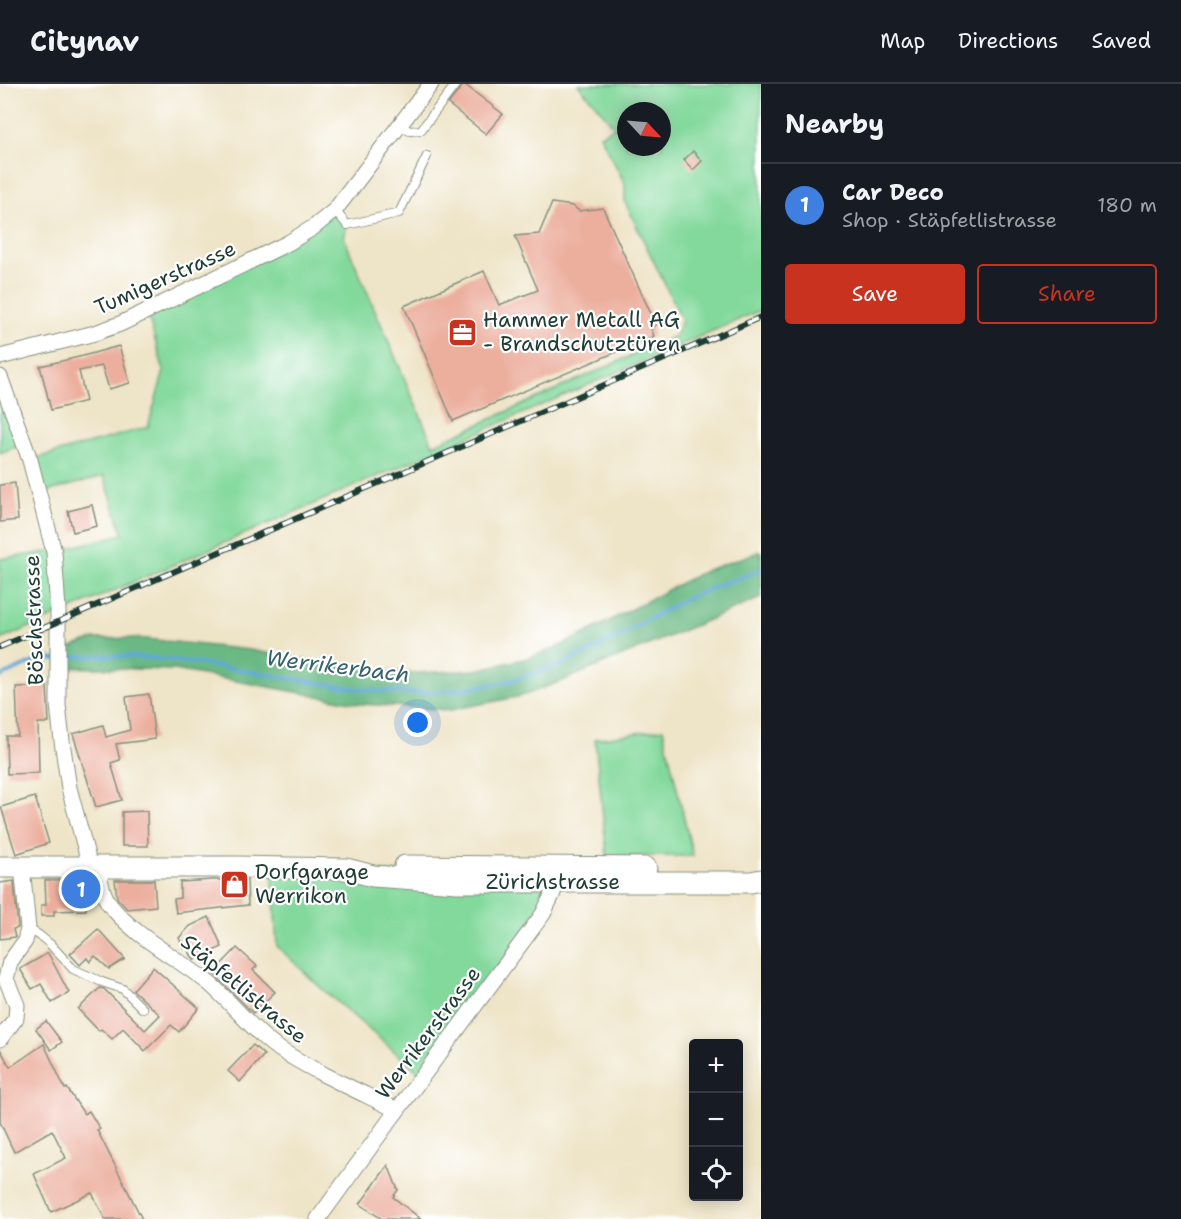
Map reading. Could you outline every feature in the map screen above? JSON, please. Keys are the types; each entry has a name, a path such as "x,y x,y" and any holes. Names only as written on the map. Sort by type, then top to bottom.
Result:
{"main road":[{"name":"Zürichstrasse","path":"0,867 346,869 363,866 752,882 761,880"},
{"name":"Zürichstrasse","path":"557,875 761,870"}],"street":[{"name":"Tumigerstrasse","path":"0,357 95,333 138,316 288,243 314,227 335,210 431,84"},
{"name":"Böschstrasse","path":"0,377 30,460 54,552 58,705 62,741 69,788 87,855 93,867"},
{"path":"0,1039 16,1018 17,1005 6,979 10,962 25,941 28,929 22,866"},
{"name":"Stäpfetlistrasse","path":"93,867 99,875 108,903 128,925 212,986 272,1045 305,1066 397,1110"},
{"name":"Werrikerstrasse","path":"318,1219 543,914 557,875"}],"lane":[{"path":"399,126 410,131 421,130 456,84"},
{"path":"335,210 347,225 399,213 426,156"},
{"path":"28,929 39,934 73,969 123,989 143,1008"}],"green space":[{"path":"578,84 761,84 761,310 0,640 0,559 61,550 123,534 104,476 39,494 30,460 148,427 164,371 147,312 335,210 347,225 344,238 433,445 675,336 682,320 625,202 625,184 600,135 615,127"},
{"path":"0,395 22,445 0,453"},
{"path":"761,551 761,598 522,696 450,710 362,704 175,670 58,667 58,652 94,639 137,638 250,650 337,666 379,671 415,673 476,670 548,651 707,570"},
{"path":"663,729 693,856 607,856 595,739"},
{"path":"272,866 556,883 423,1076 321,988 277,946"}],"building":[{"path":"464,84 503,114 486,134 448,104"},
{"path":"693,151 702,161 693,170 684,160"},
{"path":"552,203 573,206 579,211 603,208 656,325 651,328 654,336 453,421 404,306 484,271 499,305 538,290 515,236 539,234"},
{"path":"119,346 130,383 109,389 102,366 79,371 86,401 51,410 40,366"},
{"path":"15,483 18,520 0,522 0,485"},
{"path":"92,505 97,526 73,532 68,511"},
{"path":"47,686 49,723 38,723 39,773 7,774 6,736 18,736 16,687"},
{"path":"149,694 155,739 116,744 120,760 111,763 122,800 96,807 73,734 103,725 106,737 130,730 126,697"},
{"path":"35,797 49,843 16,854 1,807"},
{"path":"147,811 148,846 122,846 122,812"},
{"path":"45,880 63,880 63,885 85,885 86,910 54,911 54,916 41,916 41,905 46,905"},
{"path":"115,880 154,880 156,906 127,909 117,898"},
{"path":"247,880 248,905 176,913 174,899 180,898 180,882"},
{"path":"14,881 18,928 13,929 15,937 0,939 0,883"},
{"path":"209,917 222,947 194,960 187,948 184,949 179,938 190,926"},
{"path":"98,929 125,959 109,969 95,956 90,962 87,958 80,965 70,954"},
{"path":"237,948 257,966 253,970 275,992 253,1013 213,973"},
{"path":"48,953 69,993 52,1003 41,984 32,989 20,969"},
{"path":"153,967 199,1008 179,1032 171,1025 145,1051 123,1028 112,1039 101,1029 99,1031 78,1009 100,988 104,989 145,1030 160,1015 133,990"},
{"path":"46,1021 62,1042 51,1050 36,1029"},
{"path":"44,1044 65,1089 67,1088 84,1114 89,1111 100,1129 97,1130 142,1219 105,1219 92,1193 51,1212 34,1174 66,1158 52,1130 14,1152 0,1122 0,1049 10,1067"},
{"path":"253,1045 264,1055 240,1082 228,1071"},
{"path":"388,1165 398,1190 393,1197 421,1219 382,1219 360,1204"}],"waterway":[{"name":"Werrikerbach","path":"63,658 93,656 154,658 388,692 421,693 456,690 513,680 568,662 691,597 761,570"},
{"name":"Werrikerbach","path":"0,677 38,660 56,659"}],"railway":[{"path":"0,647 761,317"}],"place":[{"name":"Hammer Metall AG - Brandschutztüren","path":"462,332"},
{"name":"Dorfgarage Werrikon","path":"234,884"},
{"name":"Car Deco","path":"81,889"}]}
